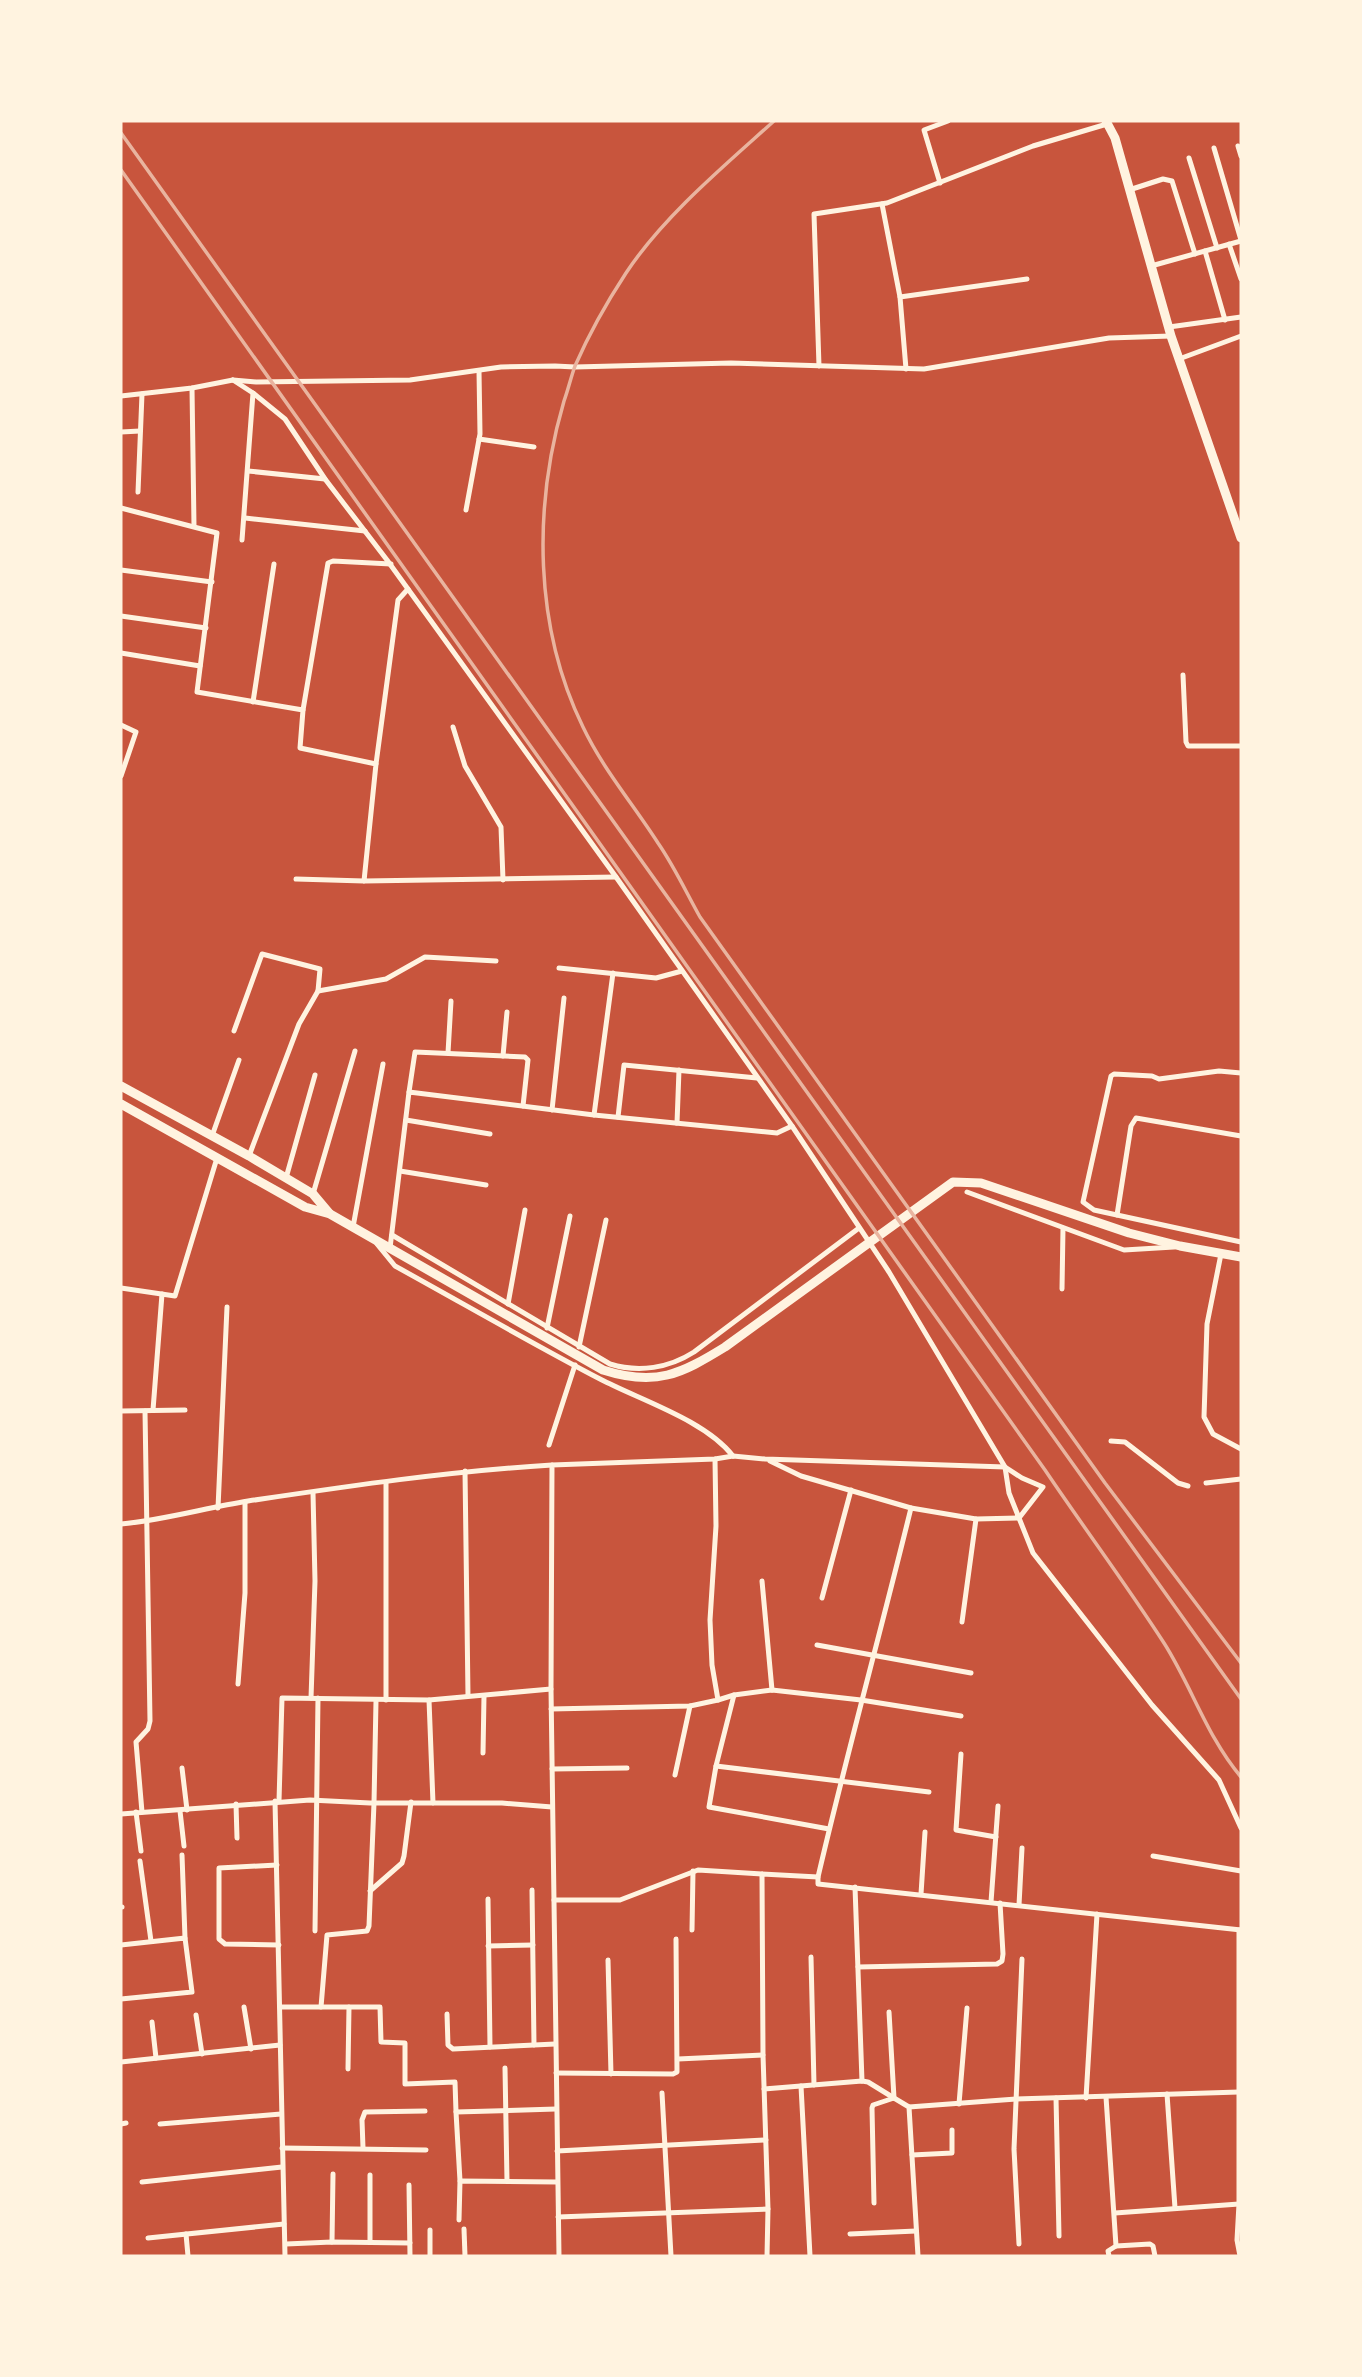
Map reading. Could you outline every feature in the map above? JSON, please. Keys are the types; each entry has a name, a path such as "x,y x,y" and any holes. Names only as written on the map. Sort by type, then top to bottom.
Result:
{"main road":[{"path":"1107,122 1115,138 1170,332 1241,538"},
{"path":"121,1086 313,1194 330,1214"},
{"path":"121,1104 305,1207 330,1214 604,1370 638,1378 668,1375 691,1368 725,1347 953,1182 981,1183 1129,1233 1241,1257"}],"street":[{"path":"940,183 924,130 948,121"},
{"path":"819,366 814,214 882,204 1033,146 1107,122"},
{"path":"1238,146 1241,156"},
{"path":"1151,266 1241,241 1214,148"},
{"path":"1189,158 1217,248"},
{"path":"1129,190 1163,179 1172,181 1195,254"},
{"path":"882,204 900,297 906,369"},
{"path":"1229,244 1241,279"},
{"path":"1205,251 1225,320"},
{"path":"900,297 1027,279"},
{"path":"121,396 192,388 233,380 410,380 501,367 731,363 924,369 1109,338 1170,332 1241,317"},
{"path":"1179,359 1241,336"},
{"path":"466,510 479,439 480,371"},
{"path":"233,380 285,419 325,479 391,564 792,1126 889,1272 1005,1468 1009,1493 1033,1553 1152,1705 1219,1780 1241,1828"},
{"path":"192,388 194,526"},
{"path":"242,540 253,393"},
{"path":"138,492 142,394"},
{"path":"121,432 140,431"},
{"path":"479,439 534,447"},
{"path":"248,471 325,479"},
{"path":"121,508 216,533 197,692 303,710"},
{"path":"245,519 365,531"},
{"path":"376,764 300,748 303,710 328,563 391,564"},
{"path":"253,702 274,564"},
{"path":"121,570 212,582"},
{"path":"364,881 376,764 398,600 408,589"},
{"path":"121,616 206,628"},
{"path":"121,653 200,666"},
{"path":"1183,675 1185,742 1188,746 1241,746"},
{"path":"121,726 136,732 121,776"},
{"path":"453,727 465,766 501,827 503,880"},
{"path":"296,879 364,881 616,877"},
{"path":"234,1031 262,954 318,967 321,971 318,991 299,1024 248,1156"},
{"path":"318,991 386,979 425,957 496,961"},
{"path":"559,968 656,978 682,971"},
{"path":"594,1115 613,974"},
{"path":"552,1110 564,998"},
{"path":"448,1053 452,1001"},
{"path":"503,1056 507,1012"},
{"path":"313,1194 355,1051"},
{"path":"393,1251 415,1052 528,1058 523,1106"},
{"path":"212,1136 239,1060"},
{"path":"353,1228 383,1065"},
{"path":"618,1117 624,1065 757,1077"},
{"path":"677,1123 679,1070"},
{"path":"1241,1073 1219,1071 1159,1079 1152,1076 1111,1076 1083,1202 1094,1210 1241,1242"},
{"path":"286,1178 315,1074"},
{"path":"409,1093 777,1133 792,1126"},
{"path":"1118,1215 1131,1126 1136,1118 1241,1136"},
{"path":"406,1120 489,1134"},
{"path":"121,1288 175,1296 217,1158"},
{"path":"400,1171 486,1185"},
{"path":"967,1192 1124,1250 1180,1246"},
{"path":"508,1304 525,1210"},
{"path":"547,1328 570,1216"},
{"path":"579,1347 606,1220"},
{"path":"393,1235 579,1347 619,1367 651,1368 672,1364 694,1352 859,1228"},
{"path":"1062,1289 1063,1228"},
{"path":"375,1241 395,1266 603,1381 653,1403 722,1442 733,1456"},
{"path":"1221,1254 1207,1324 1204,1417 1213,1434 1241,1449"},
{"path":"153,1410 162,1294"},
{"path":"218,1508 227,1307"},
{"path":"549,1445 575,1365"},
{"path":"141,1851 136,1742 150,1725 145,1410"},
{"path":"121,1411 185,1410"},
{"path":"1111,1441 1125,1442 1178,1483 1188,1486"},
{"path":"121,1524 245,1502 465,1471 733,1456 1005,1468 1043,1487 1019,1518"},
{"path":"715,1459 716,1526 710,1620 712,1665 718,1700"},
{"path":"765,1459 802,1476 911,1508 976,1519 1019,1518"},
{"path":"552,1465 551,1709 559,2256"},
{"path":"465,1471 468,1695"},
{"path":"1206,1483 1241,1479"},
{"path":"386,1483 386,1700"},
{"path":"822,1598 851,1490"},
{"path":"313,1493 315,1931"},
{"path":"238,1684 245,1593 245,1502"},
{"path":"911,1508 840,1782 818,1884 1240,1930 1237,2240 1240,2256"},
{"path":"962,1622 976,1519"},
{"path":"762,1580 772,1690"},
{"path":"817,1645 971,1673"},
{"path":"285,2256 277,1865 282,1698 429,1700 551,1689"},
{"path":"551,1709 690,1706 734,1695 772,1690 861,1700 961,1716"},
{"path":"734,1695 716,1766 709,1807 829,1829"},
{"path":"483,1754 484,1696"},
{"path":"321,2007 327,1935 367,1931 376,1700"},
{"path":"429,1700 433,1803"},
{"path":"675,1775 690,1706"},
{"path":"961,1755 956,1830 996,1837"},
{"path":"716,1766 929,1792"},
{"path":"182,1768 184,1846"},
{"path":"552,1769 627,1768"},
{"path":"121,1814 316,1800 502,1802 552,1807"},
{"path":"370,1891 402,1863 411,1802"},
{"path":"236,1804 237,1838"},
{"path":"991,1902 998,1806"},
{"path":"921,1894 925,1832"},
{"path":"1019,1905 1022,1848"},
{"path":"121,1999 192,1992 185,1938 182,1855"},
{"path":"1153,1856 1241,1871"},
{"path":"140,1861 151,1941"},
{"path":"277,1865 219,1868 219,1939 225,1944 279,1945"},
{"path":"554,1900 620,1900 704,1869 818,1877"},
{"path":"692,1930 693,1871"},
{"path":"762,1874 767,2256"},
{"path":"855,1887 862,2081"},
{"path":"532,1890 534,2045"},
{"path":"488,1899 490,2047"},
{"path":"858,1967 997,1964 1002,1961 1003,1954 1000,1903"},
{"path":"1086,2098 1097,1914"},
{"path":"121,1945 185,1938"},
{"path":"556,2073 677,2072 676,1939"},
{"path":"488,1946 533,1945"},
{"path":"811,1957 814,2085"},
{"path":"1019,2244 1014,2153 1022,1959"},
{"path":"608,1960 611,2074"},
{"path":"244,2007 251,2049"},
{"path":"280,2007 380,2007 381,2042 405,2043 405,2084 456,2082 459,2220"},
{"path":"348,2069 349,2007"},
{"path":"960,2104 967,2008"},
{"path":"890,2012 894,2098"},
{"path":"447,2014 449,2048 555,2044"},
{"path":"196,2015 202,2054"},
{"path":"152,2022 156,2058"},
{"path":"121,2062 280,2045"},
{"path":"678,2059 763,2055"},
{"path":"505,2068 507,2182"},
{"path":"764,2089 862,2081 909,2107 1016,2099 1239,2092"},
{"path":"801,2086 810,2256"},
{"path":"662,2093 671,2256"},
{"path":"1167,2094 1175,2208"},
{"path":"1106,2097 1116,2246"},
{"path":"874,2203 872,2108 894,2098"},
{"path":"1056,2098 1059,2236"},
{"path":"909,2107 918,2256"},
{"path":"456,2112 556,2109"},
{"path":"363,2148 362,2120 365,2112 425,2111"},
{"path":"160,2124 281,2114"},
{"path":"912,2155 952,2153 952,2130"},
{"path":"557,2151 766,2140"},
{"path":"282,2148 426,2150"},
{"path":"142,2182 282,2166"},
{"path":"332,2242 333,2174"},
{"path":"370,2175 370,2242"},
{"path":"460,2181 557,2182"},
{"path":"409,2185 410,2256"},
{"path":"1115,2213 1239,2204"},
{"path":"558,2217 768,2209"},
{"path":"148,2238 284,2224"},
{"path":"430,2230 430,2256"},
{"path":"464,2230 465,2256"},
{"path":"850,2234 916,2231"},
{"path":"186,2234 188,2256"},
{"path":"286,2244 410,2243"},
{"path":"1109,2256 1108,2251 1116,2246 1150,2244 1155,2256"}],"railway":[{"path":"774,121 695,193 641,252 605,307 575,366 554,441 543,524 547,608 567,689 591,742 664,852 700,917 1105,1483 1241,1663"},
{"path":"121,133 1241,1699"},
{"path":"121,170 1135,1599 1174,1660 1209,1729 1241,1777"}]}
